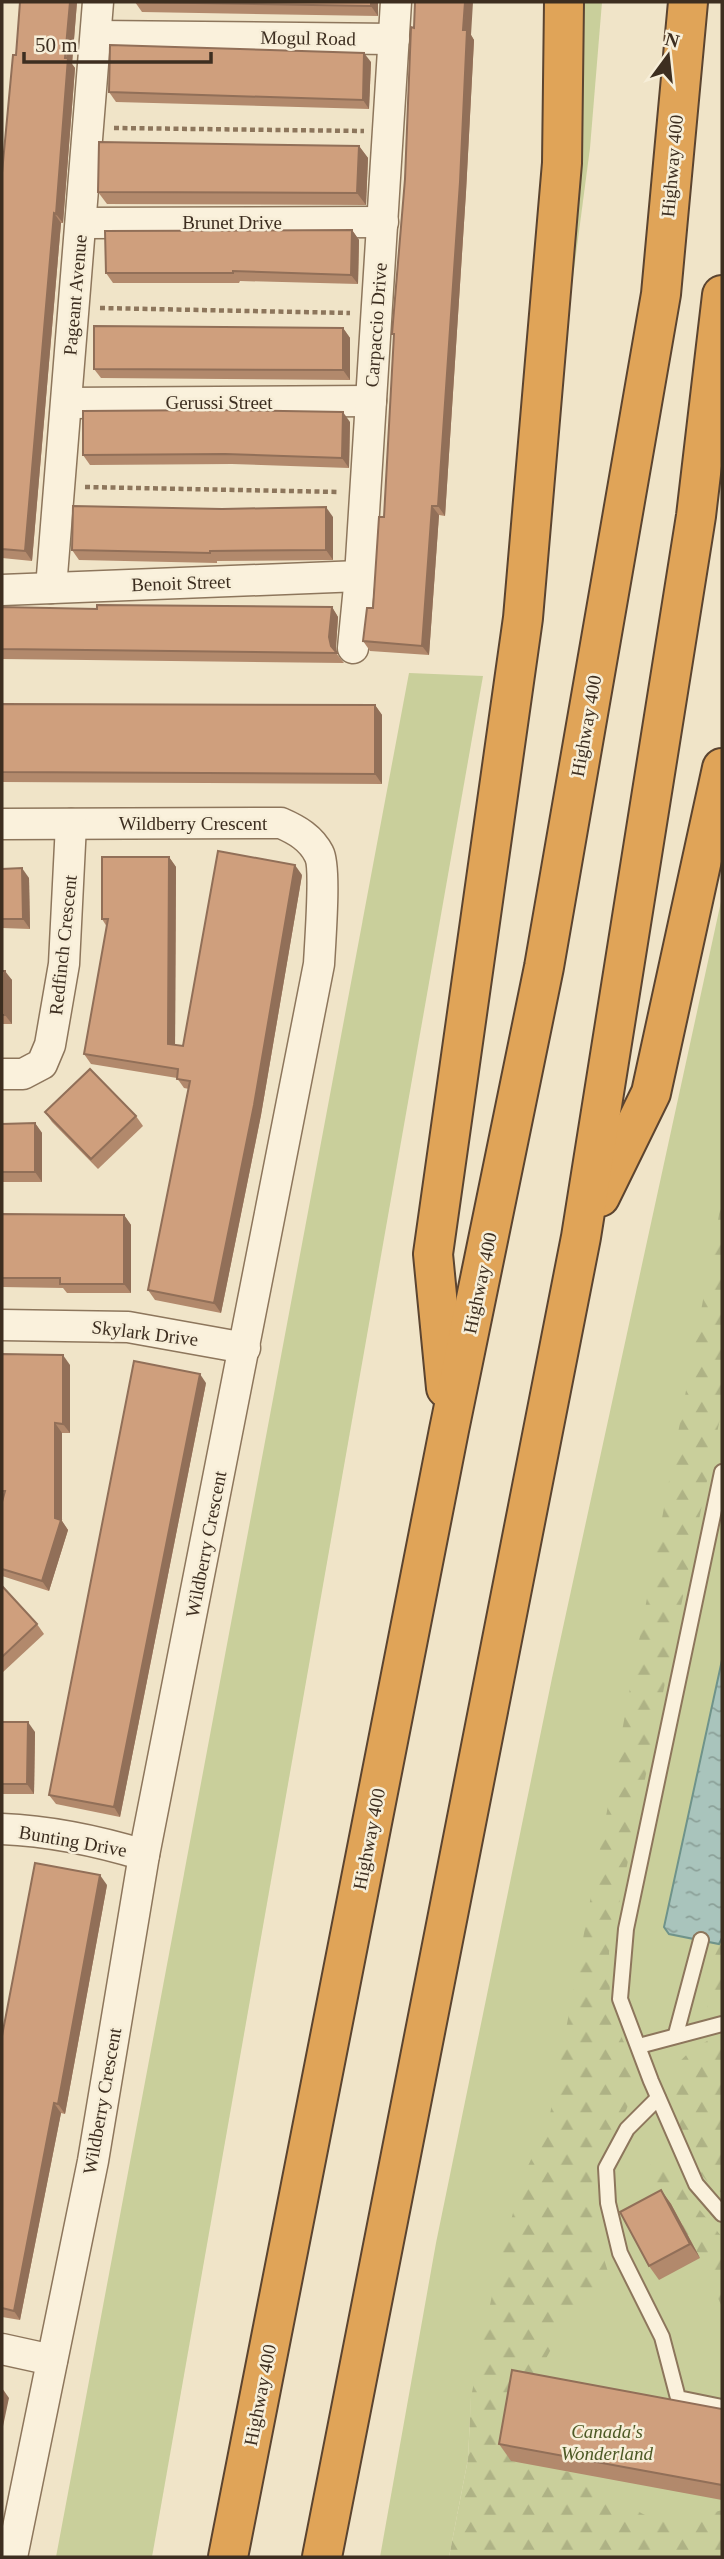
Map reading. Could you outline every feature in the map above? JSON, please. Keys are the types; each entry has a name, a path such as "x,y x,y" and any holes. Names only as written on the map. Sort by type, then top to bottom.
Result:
{"highway":[{"path":"449,1430 433,1254 523,618 562,163 564,2"},
{"name":"Highway 400","path":"228,2557 449,1430 544,967 658,307 688,2"},
{"path":"322,2557 581,1237 696,516 722,295"},
{"path":"581,1237 651,1093 722,768"}],"street":[{"name":"Pageant Avenue","path":"51,588 98,2"},
{"name":"Carpaccio Drive","path":"353,648 360,576 396,2"},
{"name":"Mogul Road","path":"96,36 394,39"},
{"name":"Brunet Drive","path":"81,223 383,222"},
{"name":"Gerussi Street","path":"67,403 371,401"},
{"name":"Benoit Street","path":"2,590 360,576"},
{"name":"Wildberry Crescent","path":"2,824 282,823 310,840 321,856 319,964 144,1855 93,2161 12,2557"},
{"name":"Redfinch Crescent","path":"2,1074 23,1074 42,1064 50,1045 64,964 71,824"},
{"name":"Skylark Drive","path":"2,1325 128,1327 245,1348"},
{"name":"Bunting Drive","path":"2,1829 36,1831 114,1846 144,1855"},
{"path":"2,2348 51,2360"}],"lane":[{"path":"722,1472 626,1929 620,1999 658,2098 696,2184 722,2214"},
{"path":"676,2034 701,1940"},
{"path":"639,2046 676,2034 722,2024"},
{"path":"658,2098 627,2129 606,2168 608,2203 620,2253 662,2337 678,2398 722,2407"}],"path":[{"path":"89,128 389,131"},
{"path":"74,307 377,313"},
{"path":"60,487 365,493"}],"green space":[{"path":"570,2 602,2 590,148 556,406"},
{"path":"409,673 483,676 152,2557 56,2557"},
{"name":"Canada's Wonderland","path":"722,897 722,2557 467,2557 471,2397 468,2459 449,2557 380,2557 436,2243 552,1678"},
{"path":"722,1199 722,1409 609,1952 610,2000 617,2027 627,2049 632,2082 629,2103 594,2191 600,2246 612,2285 564,2325 542,2366 525,2388 511,2461 584,2475 657,2521 692,2519 722,2510 722,2557 449,2557 468,2459 471,2397 496,2276 523,2176 548,2125"},
{"path":"722,1938 722,2008 708,2011 706,1977"},
{"path":"712,2038 722,2039 722,2193 707,2181 695,2165 686,2145 672,2091 678,2064 691,2051"},
{"path":"660,2149 665,2152 678,2173 685,2192 722,2237 722,2307 671,2204 655,2212 649,2198 651,2156"}],"water":[{"path":"722,1660 722,1938 719,1944 669,1934 664,1927"}],"building":[{"path":"20,2 70,2 56,214 54,213 25,551 2,549 2,173"},
{"path":"135,2 371,2 371,6"},
{"path":"415,2 465,2 463,30 467,30 460,182 438,506 432,506 422,646 363,641 367,608 373,608 379,517 384,517 392,334 405,179 411,27 414,28"},
{"path":"110,45 364,53 363,100 109,92"},
{"path":"99,142 359,146 357,193 98,192"},
{"path":"352,230 351,275 233,271 106,273 105,231"},
{"path":"94,326 343,328 343,370 94,369"},
{"path":"83,411 343,412 342,458 225,454 83,455"},
{"path":"73,506 222,509 326,507 326,550 210,553 72,550"},
{"path":"97,605 332,607 329,637 331,646 337,653 2,649 2,607 97,609"},
{"path":"2,704 375,705 375,774 2,772"},
{"path":"218,851 295,865 254,1105 214,1303 148,1290 190,1081 177,1079 178,1069 84,1054 108,919 102,919 102,857 169,857 168,1044 183,1046"},
{"path":"22,868 23,919 2,919 2,869"},
{"path":"2,971 5,971 5,1015 2,1015"},
{"path":"90,1069 136,1116 91,1159 45,1112"},
{"path":"35,1123 35,1172 2,1172 2,1124"},
{"path":"2,1214 124,1215 124,1284 60,1284 60,1278 2,1278"},
{"path":"2,1354 63,1355 63,1424 55,1423 55,1518 61,1520 42,1581 2,1569 2,1502 5,1491 2,1491"},
{"path":"134,1361 200,1374 114,1807 49,1795"},
{"path":"2,1586 37,1624 2,1657"},
{"path":"2,1722 28,1722 27,1784 2,1784"},
{"path":"35,1863 100,1875 58,2104 54,2103 14,2311 2,2308 2,2036"},
{"path":"661,2190 690,2244 649,2266 620,2212"},
{"path":"512,2370 722,2409 722,2485 499,2444"}]}
